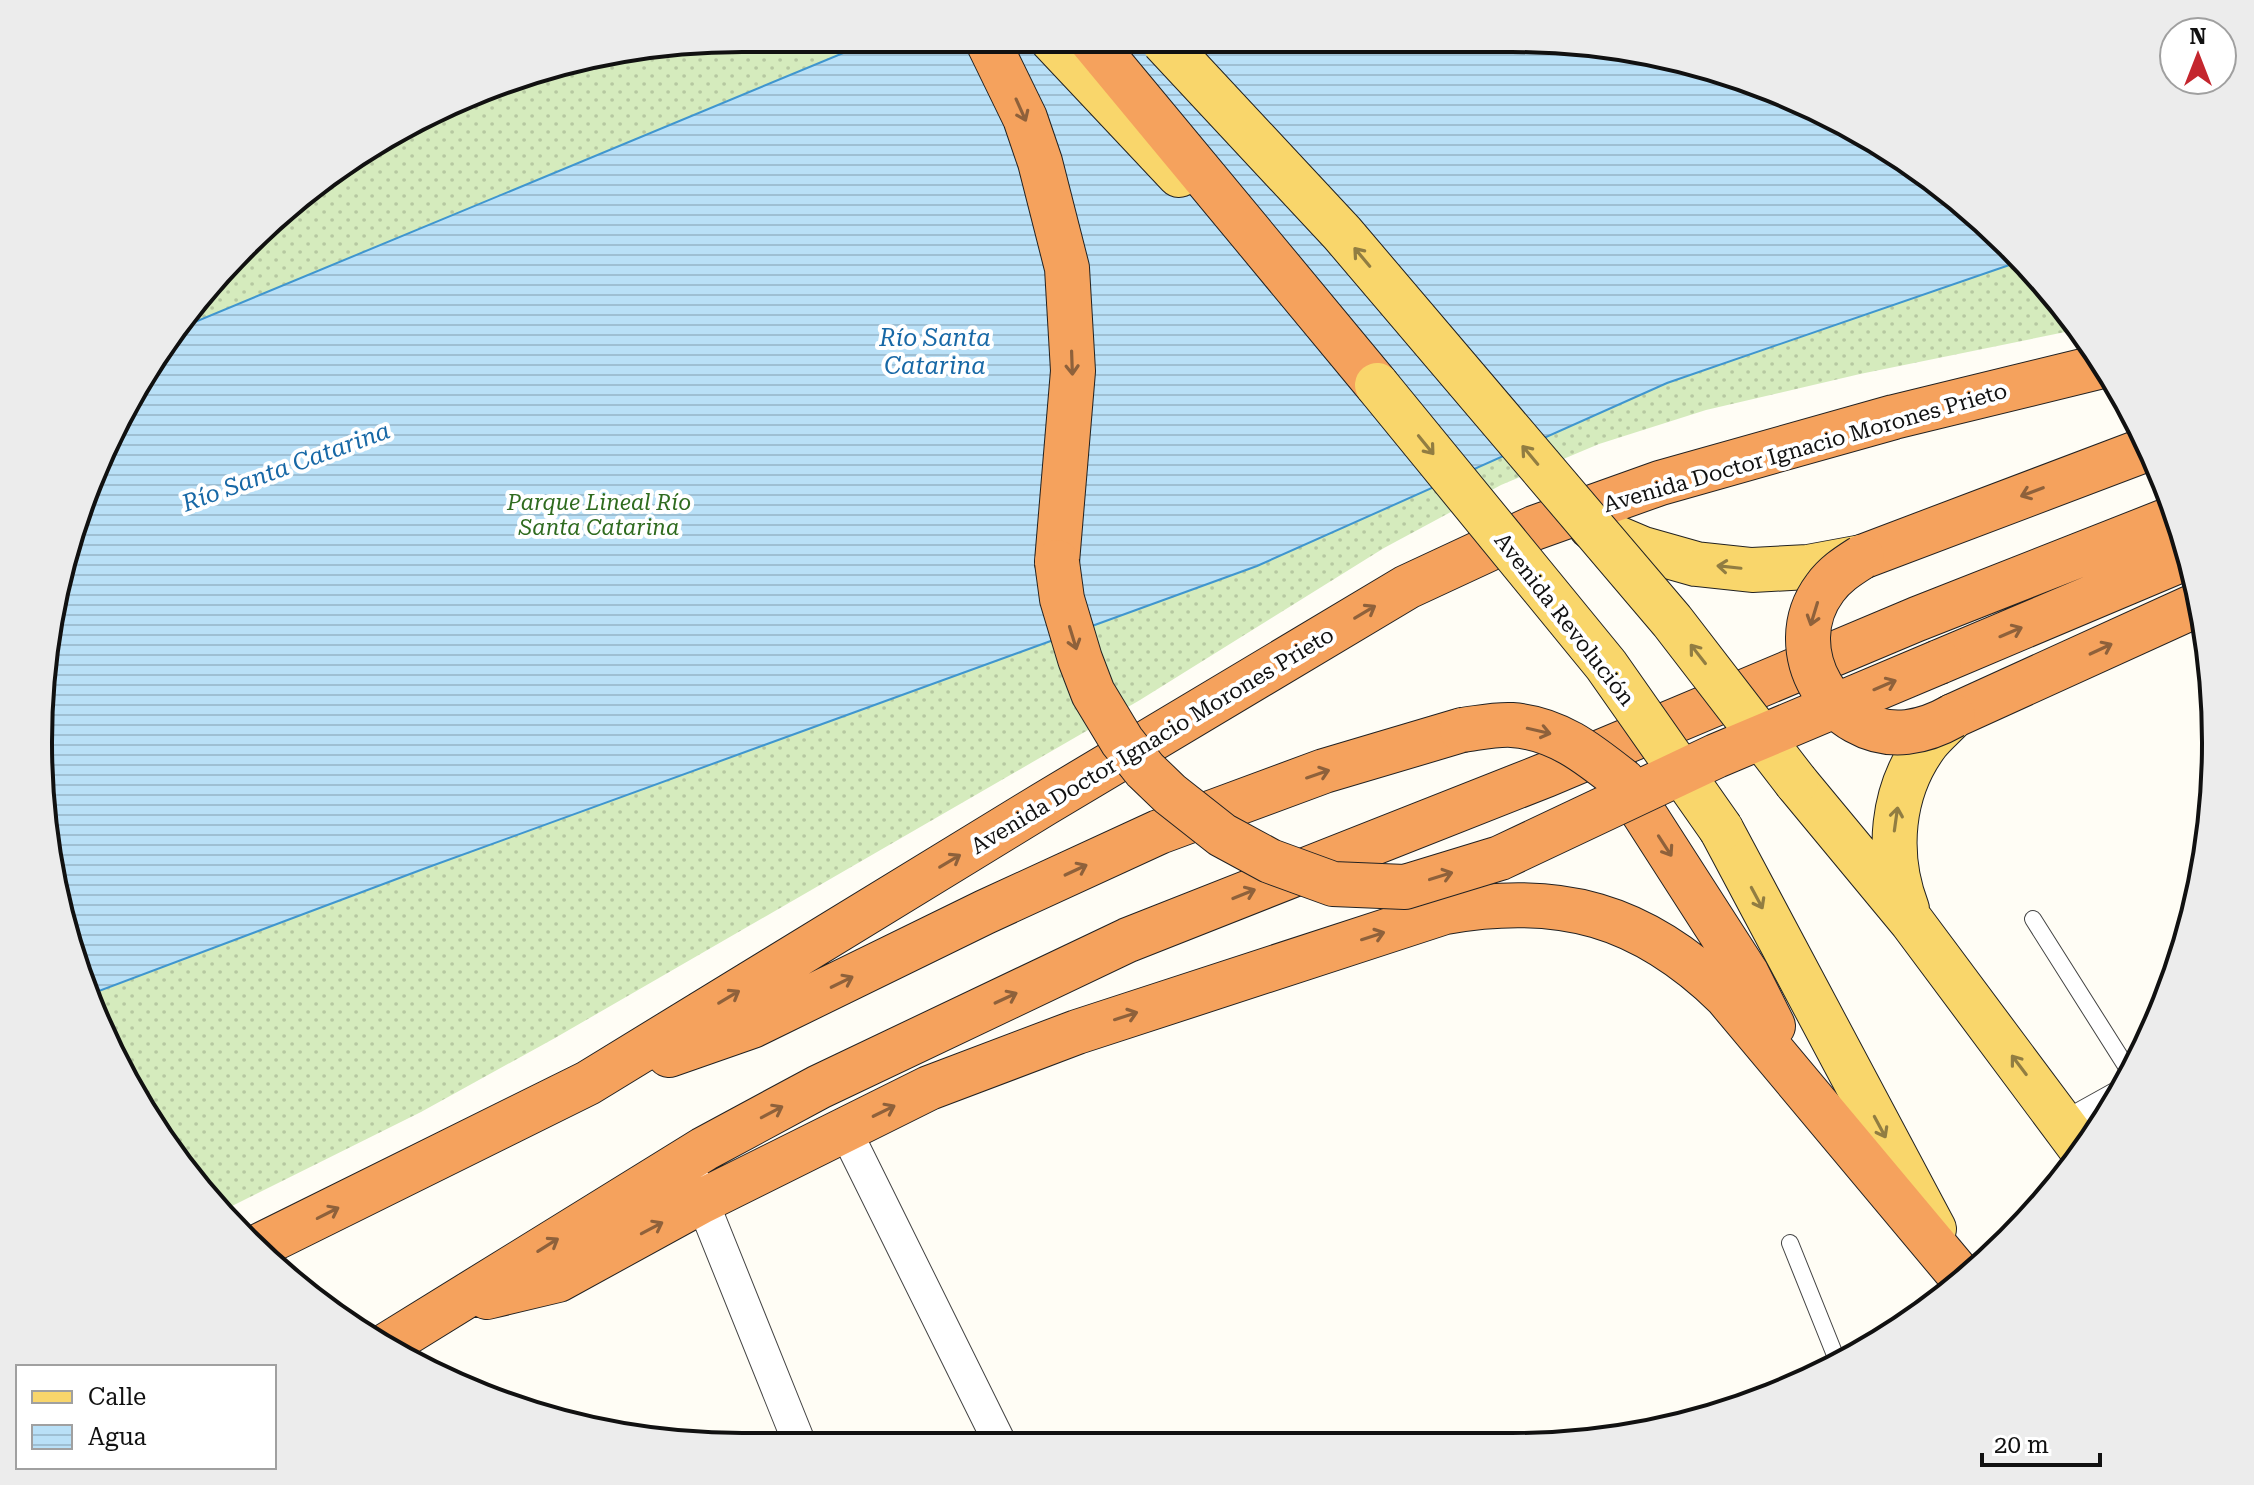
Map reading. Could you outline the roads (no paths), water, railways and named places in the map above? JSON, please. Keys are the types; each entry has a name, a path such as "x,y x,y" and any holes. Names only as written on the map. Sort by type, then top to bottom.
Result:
{"highway":[{"path":"993,52 1025,118 1035,147 1067,268 1073,371 1057,562 1062,599 1072,635 1093,693 1122,741 1145,770 1222,835 1270,861 1333,884 1405,887 1500,858 1716,756 2177,561"},
{"path":"1101,52 1377,385"},
{"name":"Avenida Doctor Ignacio Morones Prieto","path":"266,1242 588,1083 1044,804 1407,587 1534,528 1660,483 1894,417 2092,369"},
{"path":"2138,452 1862,557 1840,570 1823,589 1812,612 1808,638 1810,663 1820,686 1836,706 1856,721 1880,731 1906,732 1931,727 2189,609"},
{"path":"396,1339 686,1160 819,1087 1128,940 1546,775 1917,619 2165,521"},
{"path":"588,1083 752,1026 985,912 1159,832 1324,771 1462,730 1511,725 1548,732 1581,748 1623,781 1747,974 1802,1086"},
{"path":"450,1306 558,1280 702,1201 929,1088 1077,1032 1445,912 1518,904 1555,906 1591,914 1626,926 1683,958 1726,996 1954,1272"}],"main road":[{"name":"Avenida Revolución","path":"1063,52 1377,385 1606,665 1721,829 1956,1271"},
{"path":"1173,52 1342,233 1672,621 1796,782 1912,922 2074,1138"},
{"path":"1591,527 1643,549 1696,564 1752,570 1808,567 1862,557"},
{"path":"1912,922 1898,887 1893,849 1897,812 1914,765 1927,743 1953,716"}],"street":[{"path":"845,1130 995,1433"},
{"path":"686,1160 795,1433"}],"lane":[{"path":"2033,919 2123,1062"},
{"path":"1790,1243 1834,1353"}],"water":[{"name":"Río Santa Catarina","path":"846,52 1512,52 1557,53 1646,65 1733,89 1817,123 1895,168 1932,195 1967,223 2010,265 1667,383 1257,566 426,868 99,991 76,921 58,833 52,742 58,652 76,564 105,478 145,397 195,322"}],"park label":[{"name":"Parque Lineal Río Santa Catarina","path":"599,514"}]}
